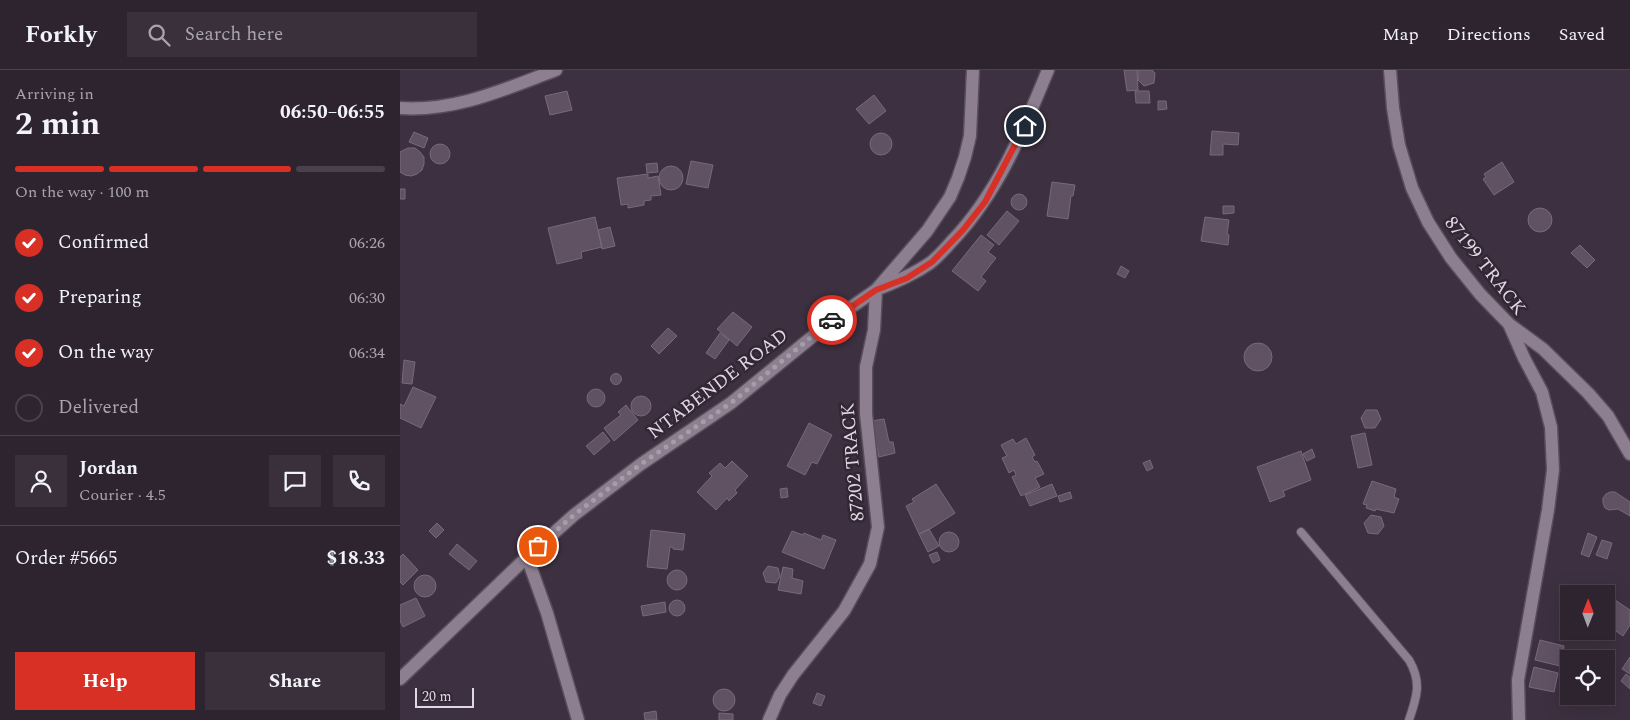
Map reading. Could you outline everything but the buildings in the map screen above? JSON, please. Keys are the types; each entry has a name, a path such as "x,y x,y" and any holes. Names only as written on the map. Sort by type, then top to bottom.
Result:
{"street":[{"path":"400,108 430,109 463,102 556,70"},
{"path":"967,70 972,92"},
{"name":"NTABENDE ROAD","path":"400,679 526,557 574,515 641,464 731,403 834,319 876,290 927,231 950,197 967,150 972,114 973,70"},
{"path":"876,290 907,278 932,262 963,230 985,202 1025,126 1048,70"},
{"name":"87199 TRACK","path":"1390,70 1393,108 1399,145 1412,188 1428,222 1451,258 1480,294 1509,324 1542,392 1551,427 1553,470 1548,510 1518,680 1519,720"},
{"name":"87202 TRACK","path":"769,720 780,695 793,675 844,611 870,564 878,527 866,414 866,367 874,330 876,290"},
{"path":"1509,324 1543,349 1588,393 1608,416 1630,454"},
{"path":"526,557 547,613 578,720"}],"lane":[{"path":"1301,532 1409,660 1416,671 1418,684 1409,720"}],"way so far":[{"path":"538,546 574,515 641,464 731,403 832,320"}],"route":[{"path":"832,320 876,290 907,278 932,262 963,230 985,202 1025,126"}]}
